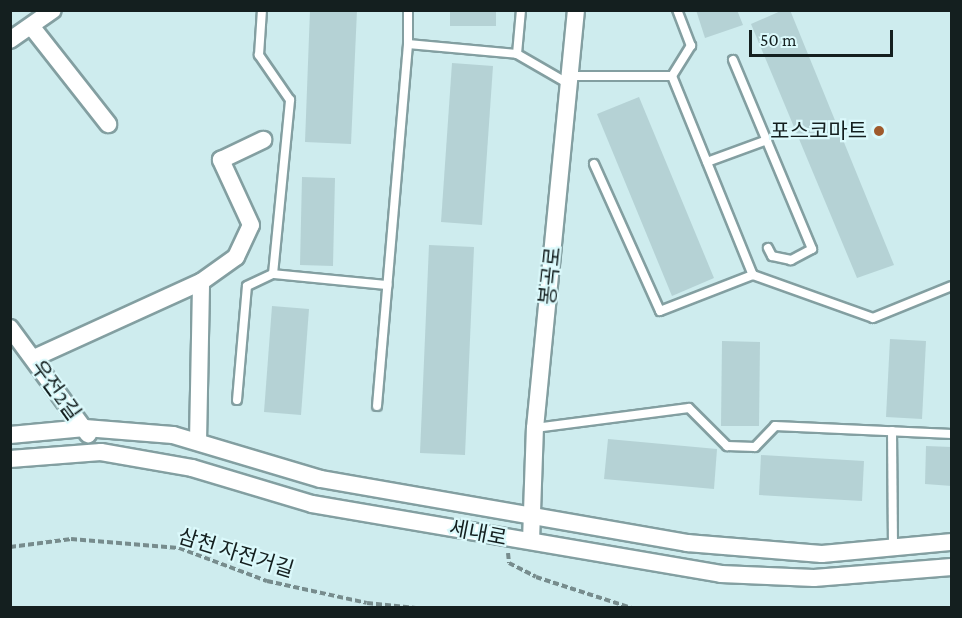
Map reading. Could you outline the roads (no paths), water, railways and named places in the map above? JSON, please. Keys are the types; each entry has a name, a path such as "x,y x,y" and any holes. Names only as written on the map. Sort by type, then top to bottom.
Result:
{"street":[{"path":"10,40 53,10"},
{"name":"봉곡로","path":"531,541 535,428 576,10"},
{"path":"32,26 108,124"},
{"path":"34,358 201,282 236,257 250,225 221,160 263,140"},
{"path":"198,442 201,282"},
{"name":"우전2길","path":"10,328 101,452"},
{"name":"세내로","path":"10,435 85,428 173,435 321,479 687,543 765,552 822,554 893,550 951,542"},
{"name":"세내로","path":"10,459 101,452 192,468 312,504 392,515 506,540 531,541 722,574 814,579 951,567"}],"lane":[{"path":"262,10 259,55 290,100 273,273"},
{"path":"377,406 408,44 408,10"},
{"path":"517,54 520,10"},
{"path":"672,76 691,46 676,10"},
{"path":"408,44 517,54 570,80 672,76"},
{"path":"733,60 812,249 791,260 772,256 768,248"},
{"path":"672,76 753,275"},
{"path":"707,162 767,140"},
{"path":"594,164 660,311 753,275 873,318 951,286"},
{"path":"237,400 247,286 273,273 387,285"},
{"path":"535,428 689,408 727,446 755,447 775,426 951,434"},
{"path":"892,431 893,550"}],"place":[{"name":"포스코마트","path":"879,131"}]}
